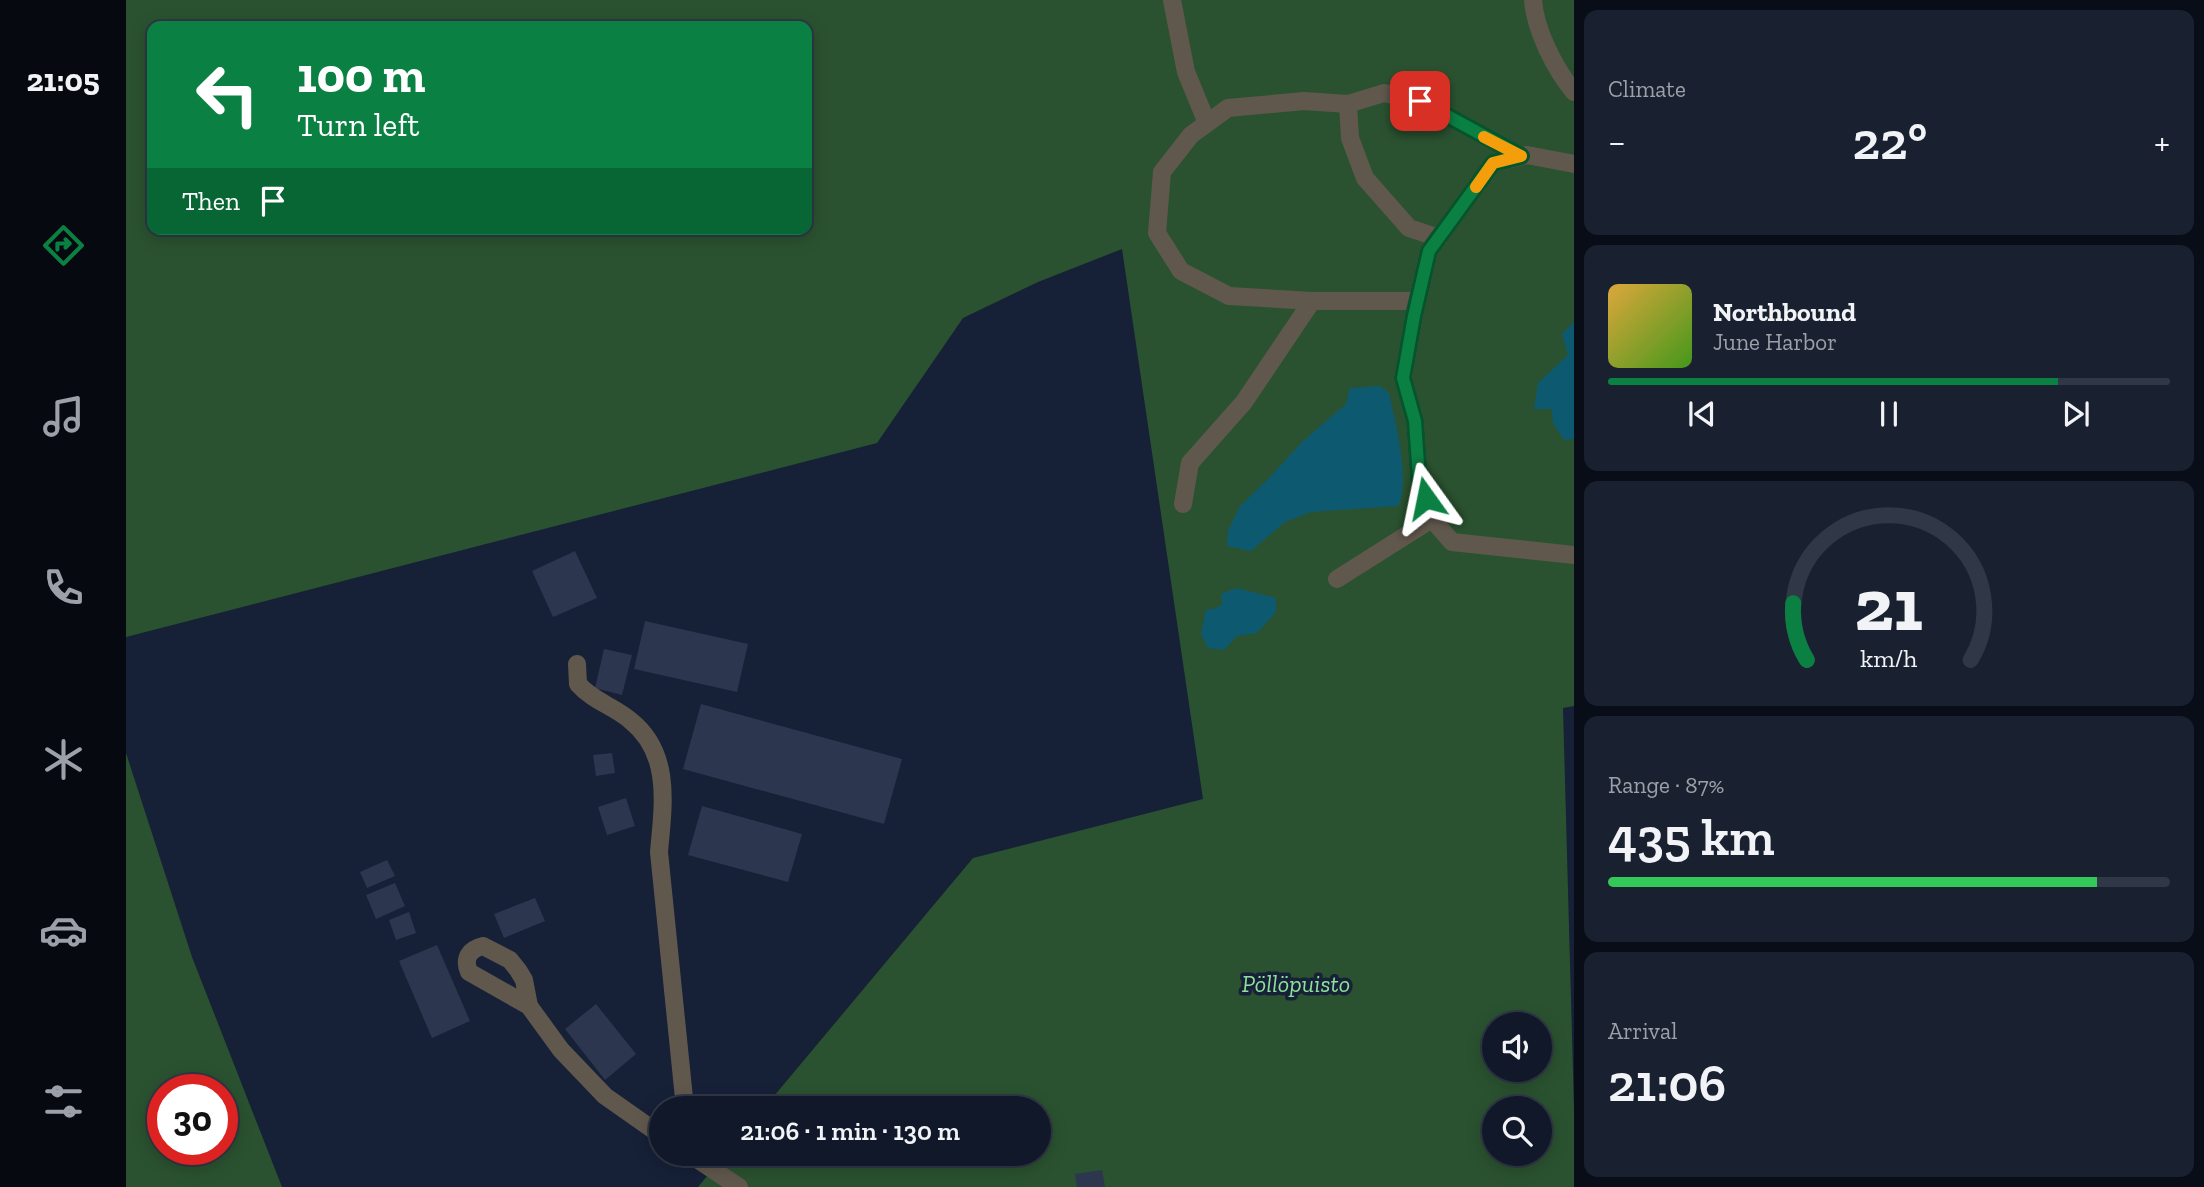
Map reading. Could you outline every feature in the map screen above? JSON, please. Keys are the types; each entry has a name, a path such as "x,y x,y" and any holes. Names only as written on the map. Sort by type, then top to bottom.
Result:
{"street":[{"path":"1172,0 1186,72 1207,123"},
{"path":"1533,0 1534,14 1559,74 1574,92"},
{"path":"1417,301 1312,301 1229,296 1181,271 1157,233 1162,172 1191,135 1228,108 1304,101 1348,104 1384,93 1420,101 1521,156"},
{"path":"1348,104 1350,138 1365,178 1409,228 1438,238"},
{"path":"1574,164 1527,155 1493,163 1429,251 1403,378 1415,421 1419,478 1432,519 1452,542 1574,555"},
{"path":"1183,504 1190,463 1244,402 1312,301"},
{"path":"1337,579 1432,519"},
{"path":"577,664 578,684 589,696 631,720 644,734 662,768 663,810 659,852 683,1096"},
{"path":"529,1006 561,1050 605,1096 649,1125"},
{"path":"709,1166 739,1187"}],"green space":[{"name":"Pöllöpuisto","path":"126,0 1574,0 1574,706 1563,708 1574,1187 698,1187 715,1166 1051,1166 1051,1096 774,1096 973,858 1203,799 1122,249 1038,282 963,318 877,443 126,637"},
{"path":"126,753 192,957 238,1074 147,1074 147,1165 238,1165 238,1075 282,1187 126,1187"}],"water":[{"path":"1574,322 1574,439 1564,440 1553,423 1552,409 1534,409 1538,383 1568,355 1562,334"},
{"path":"1380,386 1389,393 1401,451 1403,482 1398,506 1311,512 1285,522 1251,551 1227,546 1228,531 1240,506 1302,442 1346,404 1350,388"},
{"path":"1236,588 1276,598 1276,612 1257,633 1237,636 1224,650 1208,648 1201,634 1206,610 1222,605 1221,594"}],"building":[{"path":"575,551 597,598 553,617 532,571"},
{"path":"645,621 748,644 737,692 634,669"},
{"path":"604,649 632,655 622,695 595,688"},
{"path":"701,704 902,759 884,824 683,769"},
{"path":"612,753 615,773 596,776 593,755"},
{"path":"626,798 635,826 607,835 598,807"},
{"path":"702,806 802,834 788,882 688,855"},
{"path":"387,860 395,876 367,888 360,872"},
{"path":"395,883 405,906 376,919 366,895"},
{"path":"535,898 545,921 504,938 494,914"},
{"path":"409,912 416,933 396,940 389,920"},
{"path":"437,945 470,1021 432,1038 399,961"},
{"path":"596,1004 636,1054 605,1080 565,1029"},
{"path":"1102,1170 1105,1187 1077,1187 1075,1174"}],"slow traffic":[{"path":"1476,187 1493,163 1521,156 1484,137"}],"route":[{"path":"1420,101 1521,156 1493,163 1429,251 1403,378 1415,421 1419,478 1426,498"}]}
